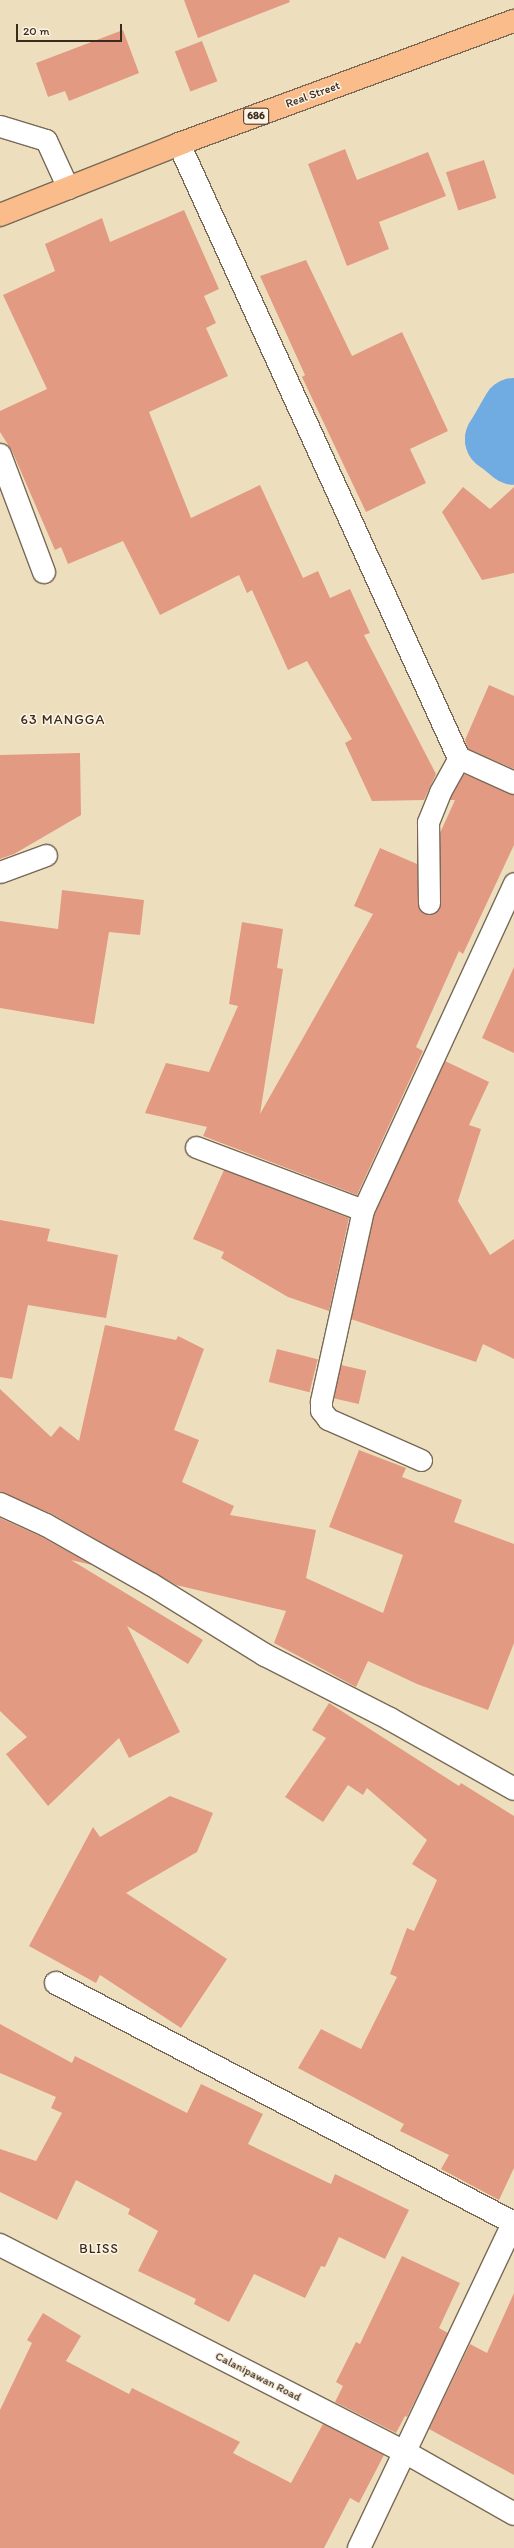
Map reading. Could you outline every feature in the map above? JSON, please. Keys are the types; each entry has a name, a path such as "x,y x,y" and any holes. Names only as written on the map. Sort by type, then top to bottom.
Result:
{"main road":[{"name":"Real Street","path":"0,215 178,144 514,20"}],"street":[{"path":"178,144 459,758 514,783"},
{"path":"0,455 44,572"},
{"path":"0,1504 46,1525 152,1585 265,1655 390,1719 514,1789"},
{"path":"56,1982 514,2222 359,2548"},
{"name":"Calanipawan Road","path":"0,2245 405,2452 514,2514"}],"lane":[{"path":"0,126 46,140 68,188"},
{"path":"429,903 428,822 440,792 459,758"},
{"path":"0,872 46,855"},
{"path":"421,1460 328,1419 321,1410 321,1401 363,1210 514,883"},
{"path":"196,1147 363,1210"}],"building":[{"path":"184,0 289,0 290,2 198,38"},
{"path":"123,30 139,73 69,101 65,91 48,97 36,63"},
{"path":"202,41 217,81 190,92 175,51"},
{"path":"345,149 357,180 428,152 446,196 379,222 389,249 347,266 308,164"},
{"path":"484,160 496,198 458,210 446,172"},
{"path":"184,210 219,289 204,296 216,323 206,328 228,376 149,412 191,518 260,485 303,578 318,571 330,598 350,589 370,633 364,635 436,774 424,800 372,801 345,743 352,739 307,661 288,670 252,590 247,593 239,575 160,615 123,541 68,564 61,547 55,550 12,451 0,432 0,411 47,389 3,295 55,271 45,244 102,218 110,242"},
{"path":"306,260 352,356 402,332 448,431 410,449 426,483 366,512 302,377 305,375 260,276"},
{"path":"463,487 490,509 514,487 514,573 482,580 442,512"},
{"path":"489,685 514,696 514,769 468,749 465,740"},
{"path":"80,753 81,815 14,854 0,859 0,755"},
{"path":"464,774 514,795 514,845 463,954 459,951 416,1047 423,1051 357,1195 203,1136 207,1127 145,1113 166,1063 209,1072 238,1006 229,1004 242,922 283,929 277,968 283,969 260,1114 373,914 354,906 380,848 417,864 419,909 429,915 439,909 440,833 455,800 450,800 451,797"},
{"path":"62,890 144,900 140,935 109,932 94,1024 0,1008 0,921 58,929"},
{"path":"514,967 514,1053 482,1038"},
{"path":"445,1061 489,1082 469,1125 481,1129 458,1201 490,1255 514,1239 514,1359 483,1344 476,1362 351,1319 374,1214"},
{"path":"224,1170 349,1218 329,1311 288,1297 221,1258 224,1252 193,1239"},
{"path":"0,1220 50,1229 47,1241 118,1255 106,1318 28,1305 12,1379 0,1377"},
{"path":"105,1325 176,1340 178,1336 204,1349 174,1430 199,1440 182,1482 234,1506 230,1515 316,1530 306,1578 383,1613 403,1555 329,1527 359,1450 406,1468 402,1477 462,1500 454,1522 514,1544 514,1643 488,1710 417,1684 368,1661 356,1687 274,1643 286,1611 176,1585 52,1514 0,1492 0,1389 51,1437 60,1426 79,1441"},
{"path":"277,1349 318,1359 310,1392 269,1382"},
{"path":"341,1365 366,1371 359,1404 333,1398"},
{"path":"0,1518 40,1536 92,1565 71,1560 203,1640 188,1664 127,1626 180,1732 129,1758 119,1738 48,1806 6,1754 27,1737 0,1711"},
{"path":"329,1703 459,1786 461,1783 514,1816 514,2168 499,2200 441,2169 449,2155 400,2131 404,2124 298,2068 321,2029 361,2049 397,1977 390,1974 407,1928 414,1931 437,1880 412,1864 427,1840 367,1788 363,1795 348,1785 323,1822 285,1797 326,1738 312,1730"},
{"path":"170,1796 213,1813 197,1852 126,1893 227,1959 181,2028 100,1975 96,1983 29,1946 93,1827 100,1837"},
{"path":"0,2024 72,2063 75,2056 187,2113 201,2084 263,2114 248,2144 331,2184 335,2174 409,2210 385,2259 339,2237 325,2267 321,2266 305,2298 254,2274 229,2322 194,2304 196,2299 138,2271 158,2231 128,2214 130,2209 76,2180 57,2220 0,2192 0,2149 36,2161 62,2113 51,2108 56,2097 0,2073"},
{"path":"402,2256 460,2283 439,2328 448,2333 407,2417 405,2416 396,2433 335,2402 343,2386 336,2382 356,2342 360,2344"},
{"path":"514,2293 514,2475 429,2429 470,2344 487,2353"},
{"path":"43,2313 81,2336 66,2361 129,2394 132,2388 240,2442 233,2453 291,2483 323,2424 384,2455 359,2503 350,2498 324,2548 0,2548 0,2410 32,2343 27,2340"}],"waterway":[{"path":"514,410 497,439 514,453"}],"district":[{"name":"63 MANGGA","path":"63,720"},
{"name":"BLISS","path":"99,2249"}]}
